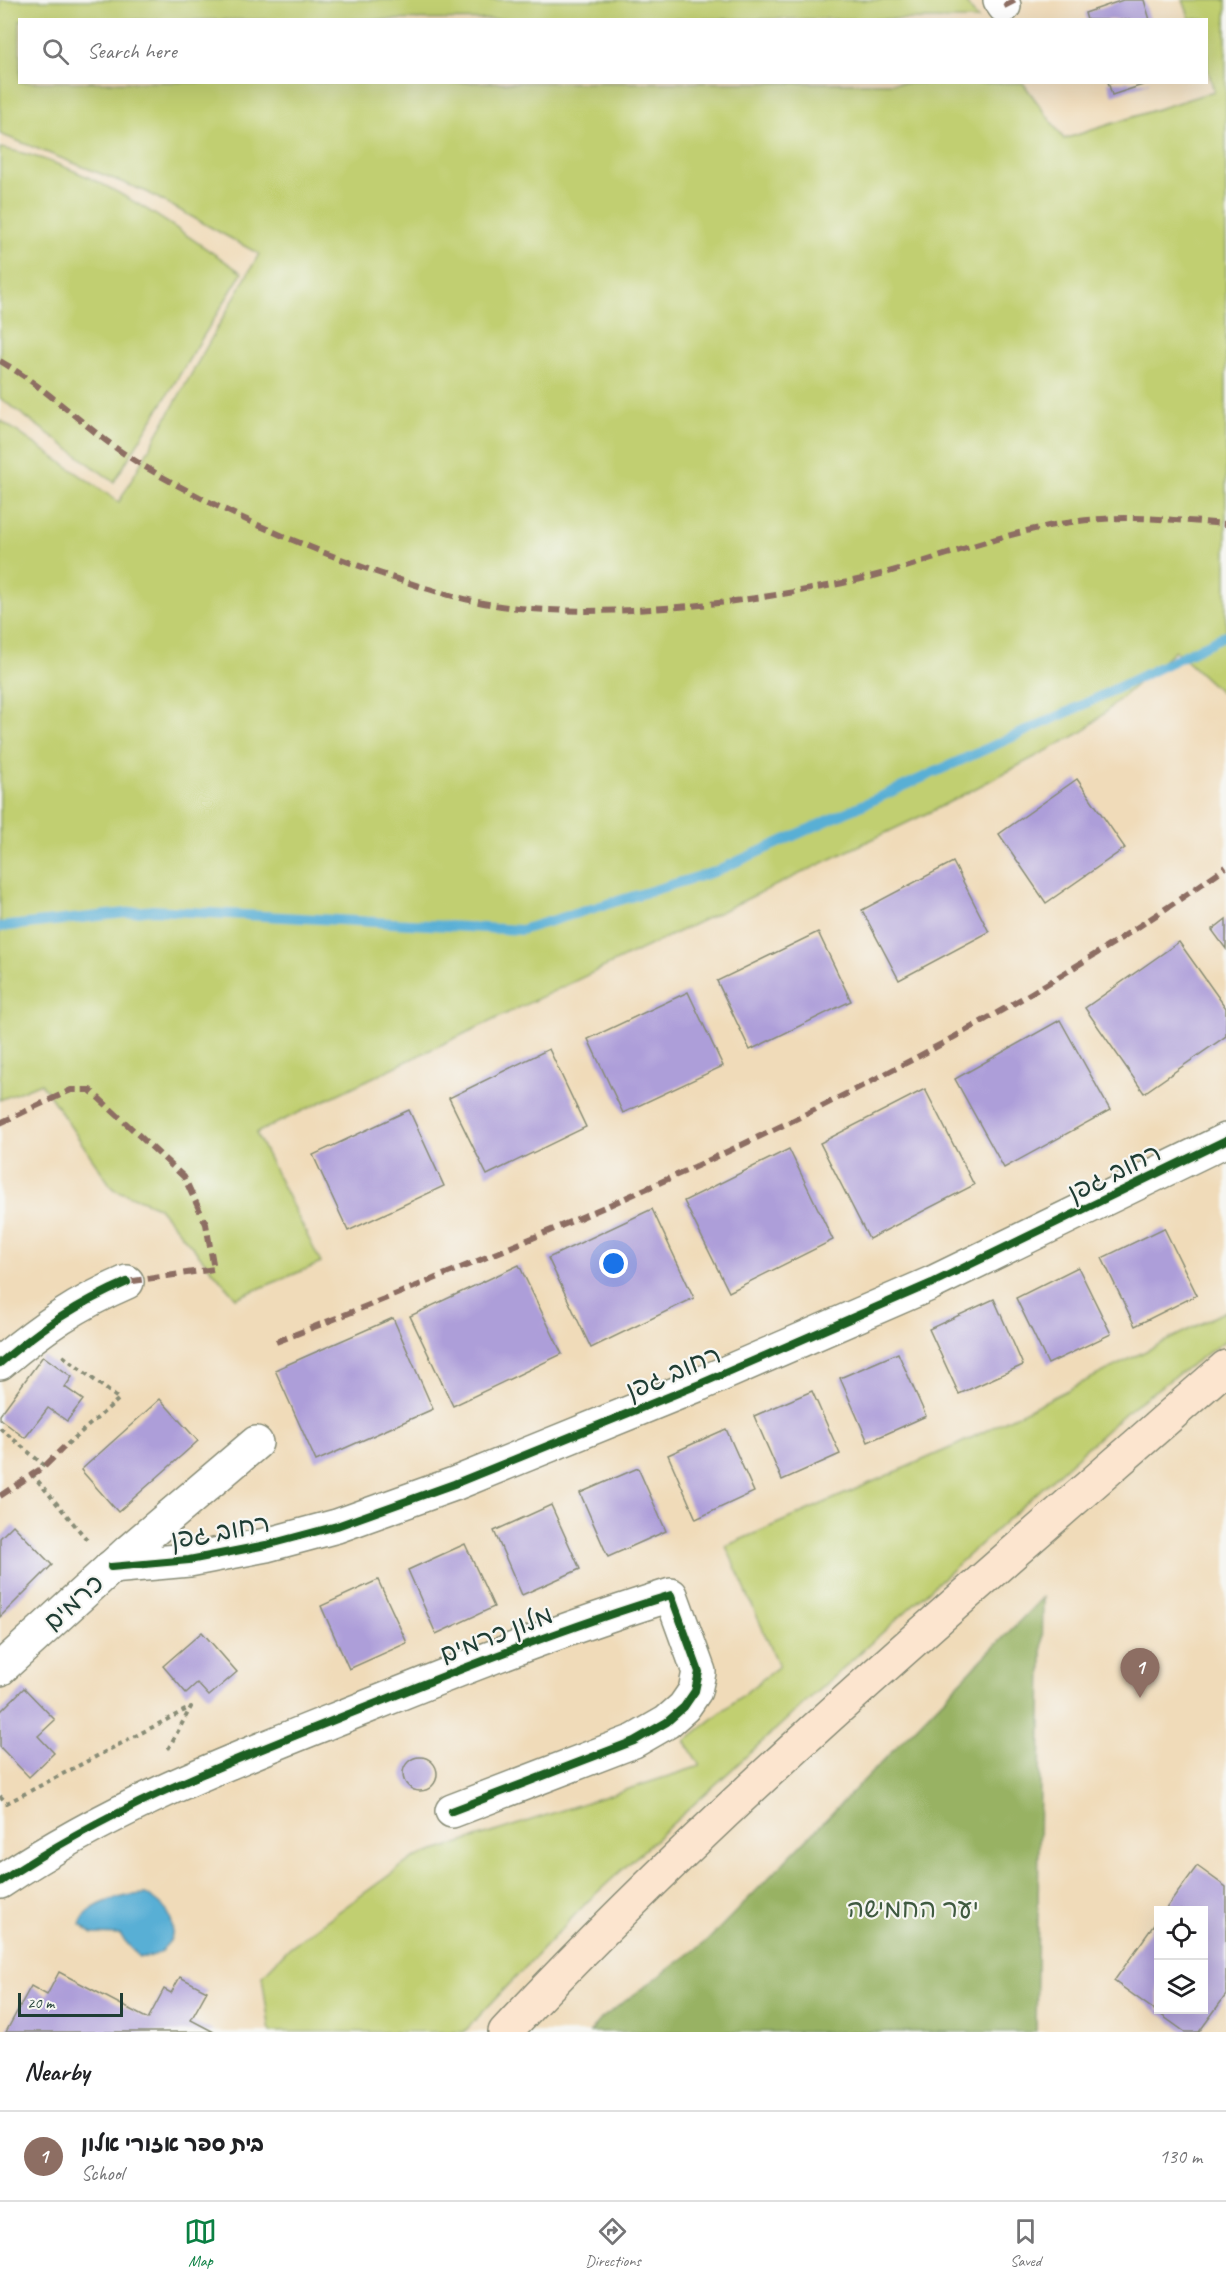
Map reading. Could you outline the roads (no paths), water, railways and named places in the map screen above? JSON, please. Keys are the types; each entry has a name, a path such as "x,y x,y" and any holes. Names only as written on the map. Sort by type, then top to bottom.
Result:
{"main road":[{"path":"505,2032 570,1962 789,1751 1226,1367"}],"street":[{"name":"רחוב גפן","path":"111,1567 189,1560 266,1545 337,1526 454,1484 700,1384 932,1284 1226,1140"},
{"path":"0,1363 34,1334 85,1300 127,1282"},
{"name":"כרמים","path":"0,1669 111,1567 256,1443"},
{"name":"מלון כרמים","path":"0,1882 73,1835 174,1784 517,1648 671,1595 699,1672 695,1691 684,1707 668,1722 634,1741 452,1811"}],"water":[{"path":"146,1894 166,1910 172,1925 170,1940 161,1951 154,1955 139,1957 120,1935 93,1934 80,1925 84,1917 98,1905 117,1898"}],"waterway":[{"path":"0,927 153,910 521,930 714,872 1070,711 1226,635"}],"place":[{"name":"בית ספר אזורי אלון","path":"1140,1698"}],"park label":[{"name":"יער החמישה","path":"913,1908"}]}
